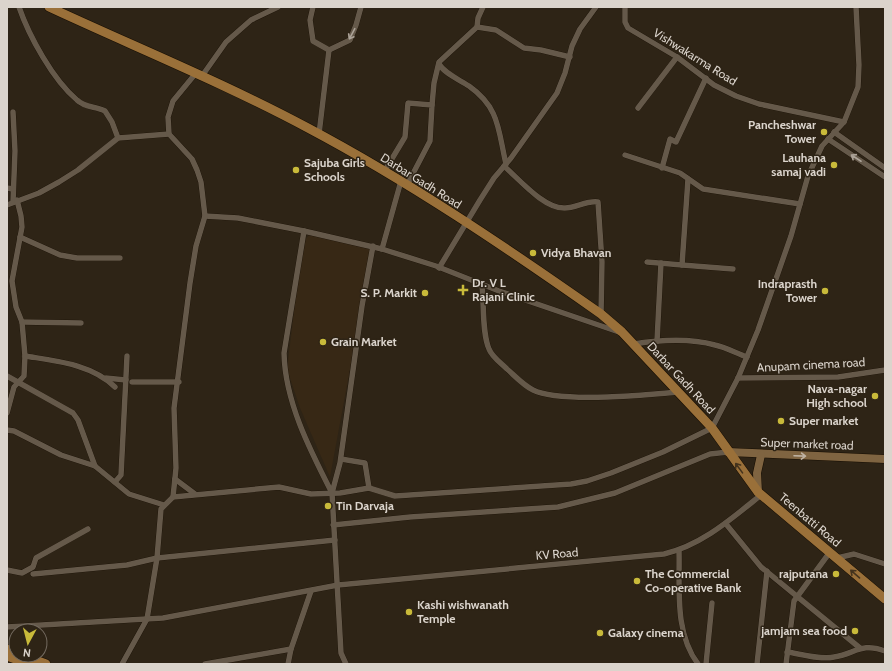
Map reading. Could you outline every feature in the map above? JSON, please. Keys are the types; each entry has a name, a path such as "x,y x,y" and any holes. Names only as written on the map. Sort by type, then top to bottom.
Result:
{"main road":[{"name":"Darbar Gadh Road","path":"49,7 199,74 319,134 404,183 601,314 634,344 712,428 728,452"},
{"name":"Super market road","path":"728,452 761,455 885,459"},
{"name":"Teenbatti Road","path":"728,452 760,494 885,599"},
{"path":"760,494 757,473 761,455"},
{"path":"7,656 29,664"}],"street":[{"path":"19,7 29,32 61,82 77,100 83,104 105,111 112,122 118,138"},
{"path":"173,497 175,479 174,408 179,382 190,283 196,246 205,216 201,182 197,170 192,159 169,134 169,109 173,101 199,74 226,42 251,20 278,7"},
{"path":"313,7 310,20 314,41 329,50"},
{"path":"329,50 350,40 361,7"},
{"path":"382,249 404,183 430,141 434,83 439,64 444,56 477,27 478,18 483,7"},
{"path":"439,268 480,200 556,93 565,73 572,46 580,29 596,7"},
{"name":"Vishwakarma Road","path":"625,7 625,22 628,28 677,57 714,85 736,96 759,104 844,122"},
{"path":"122,664 147,618 158,558 161,509 173,497 279,486 312,494 369,488 395,496 576,483 611,473 662,452 712,428 738,378 747,357 788,243 808,176 816,157 834,132 844,122 858,87 859,65 856,7"},
{"path":"477,27 496,30 524,48 541,50 570,57"},
{"path":"319,134 329,50"},
{"path":"638,108 677,57"},
{"path":"439,64 476,92 490,105 496,120 505,165 539,198 552,206 565,208 598,202 602,262 601,314"},
{"path":"662,168 670,139 676,142 706,78"},
{"path":"384,172 405,137 408,103 432,105"},
{"path":"7,413 12,392 24,373 25,356 22,322 16,307 12,281 22,222 15,201 14,189 13,112"},
{"path":"834,132 885,168"},
{"path":"7,205 39,193 59,182 78,170 118,138 169,134"},
{"path":"828,140 885,177"},
{"path":"625,154 680,173 703,189 800,204"},
{"path":"682,265 688,179"},
{"path":"7,188 14,189"},
{"path":"205,216 238,218 373,246 439,268 482,286 590,323 622,332"},
{"path":"304,231 284,353 284,370 289,390 315,460 332,493"},
{"path":"20,237 60,255 72,258 120,258"},
{"path":"346,664 341,653 332,493 341,459 362,306 373,246"},
{"path":"647,262 733,269"},
{"path":"657,341 661,263"},
{"path":"482,286 486,341 489,350 495,358 532,390 545,394 569,396 644,395 678,392"},
{"path":"22,322 81,324"},
{"path":"634,344 657,341 684,341 714,344 747,357"},
{"path":"25,356 68,364 98,373 106,378 115,387"},
{"path":"115,482 120,475 129,381 127,356"},
{"name":"Anupam cinema road","path":"738,378 838,377 885,370"},
{"path":"7,376 73,413 78,420 95,466"},
{"path":"106,378 129,381 179,382"},
{"path":"7,430 14,431 61,455 95,466 129,494 164,506"},
{"path":"333,525 558,507 615,493 710,454 728,452"},
{"path":"341,459 365,463 369,488"},
{"path":"175,479 195,494"},
{"name":"KV Road","path":"7,627 169,617 338,585 612,560 679,550 702,539 726,524 760,494"},
{"path":"726,524 761,567 860,648"},
{"path":"7,570 22,573 33,567 36,558 88,528"},
{"path":"33,574 127,565 158,558 335,540"},
{"path":"679,550 680,618 683,633 698,664"},
{"path":"786,664 792,607 797,596 834,555 854,554 885,564"},
{"path":"757,664 767,572"},
{"path":"288,664 291,648 311,591"},
{"path":"706,664 712,603"},
{"path":"205,664 291,648"},
{"path":"788,652 834,657 860,648 885,651"},
{"path":"819,664 820,656"}],"shaded area":[{"name":"Grain Market","path":"309,235 373,245 330,477 300,408 287,369 299,271 306,239"}],"place":[{"name":"Pancheshwar Tower","path":"824,132"},
{"name":"Lauhana samaj vadi","path":"834,165"},
{"name":"Sajuba Girls Schools","path":"296,170"},
{"name":"Vidya Bhavan","path":"533,253"},
{"name":"Dr. V L Rajani Clinic","path":"463,290"},
{"name":"Indraprasth Tower","path":"825,291"},
{"name":"S. P. Markit","path":"425,293"},
{"name":"Grain Market","path":"323,342"},
{"name":"Nava-nagar High school","path":"875,396"},
{"name":"Super market","path":"781,421"},
{"name":"Tin Darvaja","path":"328,506"},
{"name":"rajputana","path":"836,574"},
{"name":"The Commercial Co-operative Bank","path":"637,581"},
{"name":"Kashi wishwanath Temple","path":"409,612"},
{"name":"jamjam sea food","path":"855,631"},
{"name":"Galaxy cinema","path":"600,633"}]}
